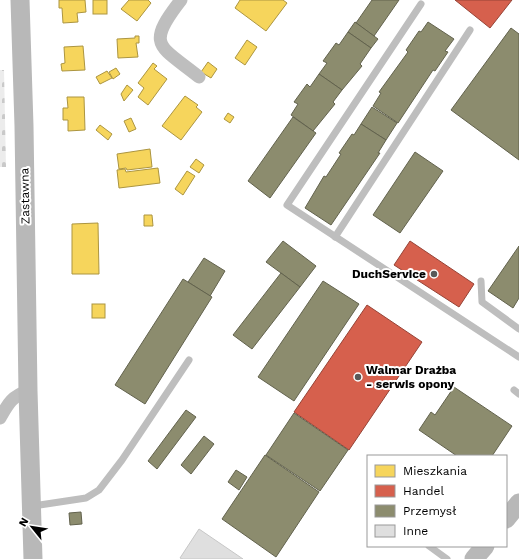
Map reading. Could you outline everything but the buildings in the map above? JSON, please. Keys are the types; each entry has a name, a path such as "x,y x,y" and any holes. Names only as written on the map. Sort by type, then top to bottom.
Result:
{"main road":[{"name":"Zastawna","path":"20,0 24,118 28,391 33,559"},
{"path":"474,559 484,547"}],"street":[{"path":"180,0 162,27 159,35 160,44 166,51 199,78"},
{"path":"0,418 11,399 18,394 28,391"}],"lane":[{"path":"421,4 287,204 335,237 519,356"},
{"path":"335,237 470,30"},
{"path":"481,281 482,302 519,329"},
{"path":"31,507 86,498 99,490 122,460 189,360"},
{"path":"430,547 447,559"}],"green space":[{"path":"0,70 4,70 6,167 0,167"}],"place":[{"name":"DuchService","path":"434,274"},
{"name":"Walmar Drażba - serwis opony","path":"358,377"}]}
